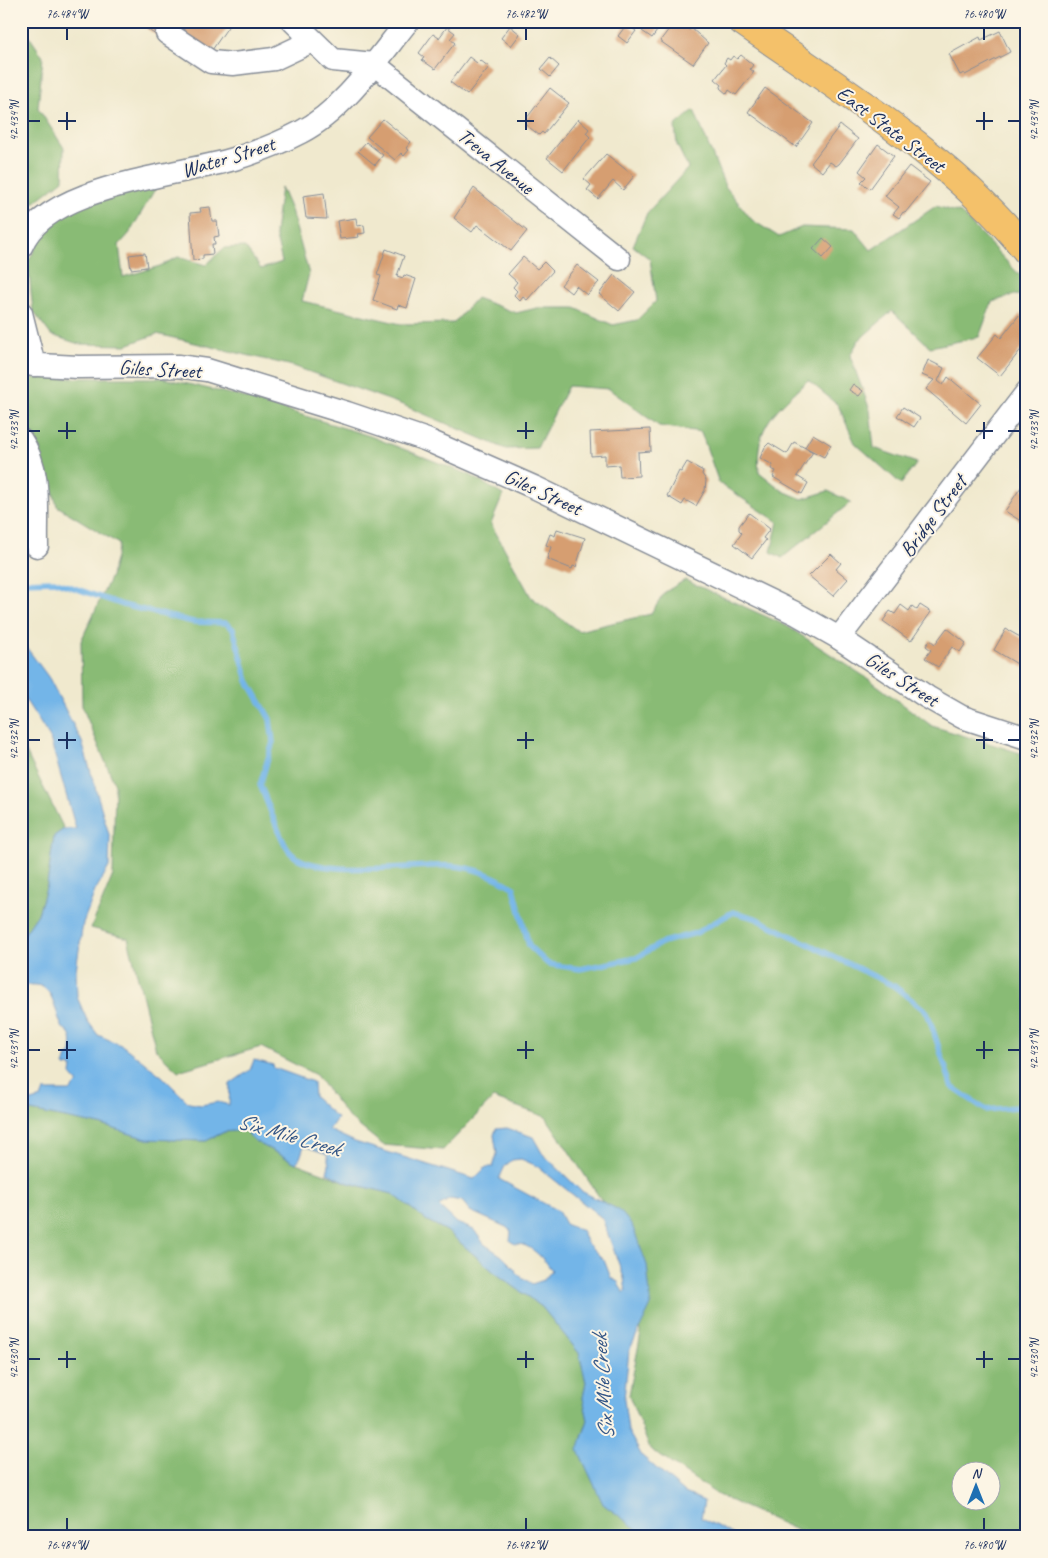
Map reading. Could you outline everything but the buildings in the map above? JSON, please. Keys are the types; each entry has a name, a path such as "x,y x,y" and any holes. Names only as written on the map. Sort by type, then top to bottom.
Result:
{"highway":[{"name":"East State Street","path":"742,21 922,150 969,188 1008,228 1027,251"}],"street":[{"path":"293,21 334,60 374,64"},
{"name":"Water Street","path":"21,247 30,230 41,218 72,200 234,159 303,132 320,120 351,92 408,21"},
{"path":"166,33 211,62 233,64 274,59 312,41"},
{"name":"Treva Avenue","path":"374,64 618,259"},
{"path":"21,314 28,365"},
{"name":"Giles Street","path":"28,365 78,367 178,366 207,370 348,413 427,440 536,488 795,613 839,638 926,697 962,717 1027,738"},
{"name":"Bridge Street","path":"839,638 1027,392"},
{"path":"21,440 33,464 37,492 37,546"}],"green space":[{"path":"21,24 43,57 38,108 64,148 63,180 21,213"},
{"path":"694,110 725,186 752,220 779,237 802,227 854,229 871,250 936,206 961,213 1027,283 1027,296 1014,295 992,302 979,337 930,347 892,311 858,341 850,356 870,410 874,448 917,463 901,484 855,443 838,405 808,380 778,410 770,419 760,442 758,455 759,472 783,491 802,499 828,491 851,502 782,558 771,552 778,522 719,483 701,432 659,426 609,389 568,386 537,448 506,449 403,405 293,366 157,334 126,345 79,344 51,335 33,311 28,262 47,226 85,203 158,184 129,234 119,245 123,277 160,266 178,257 206,265 224,248 245,247 261,269 282,262 275,233 281,187 291,210 309,274 302,301 401,324 454,323 476,298 516,313 537,308 575,308 613,325 637,320 656,301 650,259 633,246 647,213 688,168 677,145 675,126"},
{"path":"21,378 163,378 247,398 370,436 470,475 503,495 491,524 531,597 578,631 651,614 665,592 685,580 787,626 870,680 932,726 1027,755 1027,1537 812,1537 718,1495 650,1449 629,1395 641,1333 634,1249 546,1117 493,1098 443,1150 383,1145 349,1118 316,1075 261,1047 178,1071 156,1050 128,938 91,928 113,875 115,785 82,706 81,641 111,576 119,544 57,506 51,484 21,418"},
{"path":"21,742 64,829 54,836 47,885 38,914 21,939"},
{"path":"21,1109 105,1126 147,1139 206,1141 224,1132 244,1130 256,1142 296,1163 349,1183 393,1194 426,1220 447,1231 494,1272 542,1307 579,1353 586,1382 583,1398 588,1420 582,1437 603,1504 650,1537 21,1537"}],"water":[{"name":"Six Mile Creek","path":"21,640 49,678 82,742 110,838 109,867 95,891 83,923 76,970 77,997 87,1020 98,1035 123,1046 163,1077 189,1103 201,1105 218,1102 229,1105 230,1084 250,1070 254,1060 273,1065 274,1068 313,1082 314,1097 337,1118 329,1130 355,1142 474,1179 486,1167 493,1167 497,1154 494,1135 496,1129 507,1128 533,1137 542,1153 581,1191 619,1210 632,1225 647,1265 651,1305 629,1351 624,1399 628,1431 642,1456 685,1493 704,1501 701,1518 738,1537 650,1537 603,1504 578,1450 588,1420 583,1398 586,1382 579,1353 542,1307 494,1272 447,1231 426,1220 393,1194 349,1183 327,1173 329,1165 327,1154 304,1146 296,1163 256,1142 244,1130 224,1132 206,1141 147,1139 105,1126 21,1109 21,1098 32,1101 41,1098 44,1091 70,1091 78,1083 71,1075 72,1067 64,1066 67,1056 71,1052 72,1043 70,1034 61,1027 54,1002 44,988 39,985 23,986 21,982 21,939 38,914 47,885 54,836 64,829 76,829 50,738 21,693","holes":["521,1159 537,1166 602,1218 624,1278 626,1292 623,1292 618,1282 611,1278 604,1260 586,1242 582,1231 565,1224 558,1211 499,1179 505,1166 512,1160","450,1199 462,1201 470,1211 506,1227 511,1231 510,1241 531,1249 552,1270 544,1280 532,1284 516,1273 515,1269 502,1256 484,1244 474,1230 457,1223 439,1206"]}],"waterway":[{"path":"21,582 54,581 123,605 193,622 226,623 233,629 248,681 270,719 273,742 260,785 285,846 301,860 319,866 342,868 454,866 486,873 514,888 529,946 548,964 580,969 636,958 663,942 696,933 733,912 755,918 894,986 927,1012 952,1087 986,1110 1027,1106"}]}
